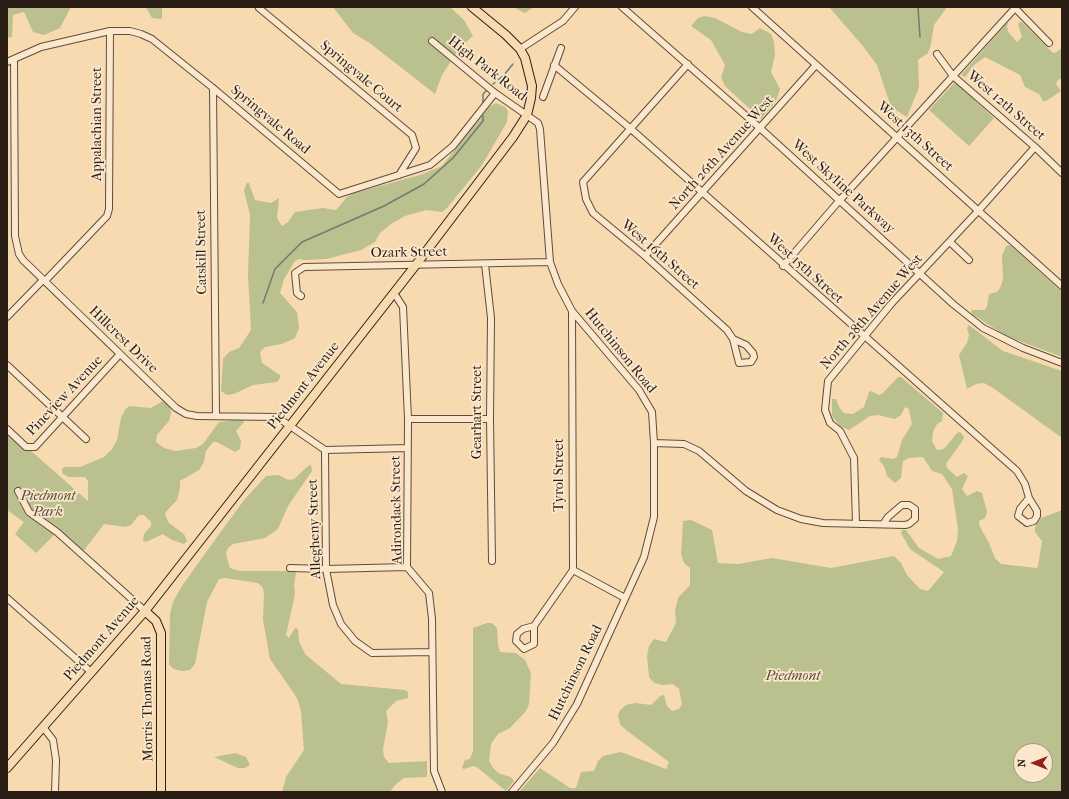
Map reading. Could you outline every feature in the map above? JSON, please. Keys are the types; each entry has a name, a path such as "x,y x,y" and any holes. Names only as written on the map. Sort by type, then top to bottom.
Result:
{"main road":[{"name":"Piedmont Avenue","path":"7,768 145,611 415,266 513,137 527,115 532,86 528,67 520,49 472,7"},
{"name":"Morris Thomas Road","path":"145,611 152,616 159,625 161,638 161,792"}],"street":[{"path":"520,49 563,21 575,7"},
{"name":"West Skyline Parkway","path":"622,7 761,128 920,274 983,328 1023,348 1062,363"},
{"name":"West 13th Street","path":"752,7 1062,286"},
{"path":"783,266 897,137 1016,7 1049,43"},
{"name":"Springvale Court","path":"259,8 412,135 416,148 399,176"},
{"name":"Springvale Road","path":"7,62 41,47 110,32 130,31 152,39 213,88 339,194 430,165 453,146 495,93"},
{"name":"Appalachian Street","path":"45,281 107,216 111,202 110,32"},
{"name":"High Park Road","path":"432,41 495,93 527,115"},
{"path":"543,97 560,48"},
{"name":"West 12th Street","path":"938,54 953,76 1035,147 1062,173"},
{"name":"Hillcrest Drive","path":"14,59 16,245 23,260 176,408 186,414 277,417 326,450"},
{"path":"631,129 688,64"},
{"name":"West 15th Street","path":"554,65 631,129 863,337 1017,471 1025,484 1029,498"},
{"name":"North 26th Avenue West","path":"645,256 816,65"},
{"name":"Catskill Street","path":"213,88 216,416"},
{"name":"Hutchinson Road","path":"512,792 553,743 577,704 644,556 654,517 654,443 652,412 639,390 572,311 558,284 550,262 540,129 538,123 527,115"},
{"name":"West 16th Street","path":"631,129 583,182 586,199 593,213 645,256 727,330 733,339"},
{"name":"North 28th Avenue West","path":"856,523 854,458 840,431 830,423 825,410 825,396 828,382 863,337 1035,147"},
{"path":"950,242 969,260"},
{"name":"Ozark Street","path":"301,296 297,293 294,273 304,268 550,262"},
{"name":"Gearhart Street","path":"485,264 491,318 490,419 492,561"},
{"path":"7,317 42,281 45,281"},
{"name":"Adirondack Street","path":"394,293 403,307 408,419 407,567 429,593 432,619 431,652 434,771 442,792"},
{"name":"Tyrol Street","path":"572,311 573,570"},
{"name":"Pineview Avenue","path":"7,429 26,447 35,447 120,354"},
{"path":"7,365 86,439"},
{"path":"408,419 490,419"},
{"path":"654,443 684,444 699,451 746,491 777,510 801,519 823,523 909,524 915,519 916,512 912,506 902,505 888,517 884,523"},
{"path":"326,450 408,448"},
{"name":"Allegheny Street","path":"326,450 326,569 333,605 341,624 355,641 372,653 431,652"},
{"path":"18,491 30,512 58,532 145,611"},
{"path":"290,568 326,569 407,567"},
{"path":"534,626 573,570 625,598"},
{"path":"8,602 91,672"},
{"path":"43,727 53,740 56,760 55,792"}],"green space":[{"path":"7,7 71,7 60,28 44,35 33,32 24,12 13,15 12,37 7,38"},
{"path":"146,7 162,7 162,19 152,18"},
{"path":"333,7 450,7 464,20 473,36 460,47 442,75 435,94 371,44 353,33"},
{"path":"513,7 534,7 525,13"},
{"path":"829,7 947,7 934,25 928,53 918,60 919,87 907,117 891,107 877,65"},
{"path":"1014,15 1008,22 1007,27 1009,33 1017,42 1022,37 1018,24 1022,22 1052,52 1055,53 1062,48 1062,78 1058,80 1056,84 1061,91 1046,101 1043,101 1039,94 1025,87 1020,75 985,57 974,65 965,77 961,75"},
{"path":"704,16 715,18 742,32 752,34 760,28 771,34 774,42 775,55 771,72 780,89 776,101 761,119 725,86 721,77 725,65 711,40 691,26 698,18"},
{"path":"955,82 994,118 969,146 929,110"},
{"path":"496,103 505,107 508,111 507,122 482,165 447,208 442,212 426,210 405,216 391,224 380,233 375,242 361,250 326,259 299,259 295,261 284,279 280,293 297,312 299,328 295,338 282,344 265,347 260,352 262,363 280,375 280,378 277,382 253,385 234,394 227,395 221,391 223,359 229,352 239,348 251,330 248,276 250,215 244,190 247,183 249,183 255,200 271,203 279,198 277,218 282,226 288,222 295,212 323,208 336,210 347,197 354,193 420,175 442,166 489,107"},
{"path":"1010,245 1062,292 1062,357 1006,336 972,314 971,310 985,310 989,294 997,292 1000,288 1003,279 1002,256 1006,246"},
{"path":"969,325 1003,351 1062,371 1062,438 984,383 976,384 967,389 959,355 967,343 969,335 967,328"},
{"name":"Piedmont","path":"898,377 901,377 943,413 942,421 937,424 933,432 932,441 937,450 944,449 957,433 960,432 964,437 946,464 947,468 957,477 964,473 968,476 962,489 967,496 977,491 982,493 987,512 985,518 979,521 980,527 995,558 1001,564 1037,568 1042,541 1035,532 1035,527 1041,518 1062,510 1062,792 519,792 540,768 570,788 576,788 581,772 594,771 598,761 603,756 621,752 666,769 669,762 626,730 620,724 618,716 620,710 626,705 636,703 651,705 660,696 664,695 667,706 672,711 679,709 682,704 679,689 673,684 662,685 654,683 649,677 647,656 649,646 654,639 666,642 676,623 675,611 678,598 690,585 690,568 684,563 681,554 683,521 691,520 712,530 718,563 738,564 772,558 831,568 894,556 901,563 907,575 920,589 928,591 944,572 910,549 901,533 902,530 906,530 919,548 938,559 951,556 957,541 958,529 952,489 942,474 932,471 923,457 909,458 903,461 901,478 895,483 887,476 884,466 879,460 881,457 894,459 897,457 902,440 912,424 909,409 905,407 901,415 895,419 878,415 870,416 849,430 840,426 832,416 832,399 836,399 839,407 844,413 853,414 864,407 869,392 871,391 879,395 882,394"},
{"name":"Piedmont Park","path":"163,401 170,405 171,413 169,421 157,435 156,442 164,448 175,451 196,448 203,444 219,422 242,419 244,422 236,431 241,441 240,449 235,452 217,442 213,442 206,451 204,462 199,470 180,481 177,500 165,513 169,523 184,534 187,541 184,544 172,540 163,534 146,542 143,541 144,534 151,526 151,522 144,515 139,515 131,525 126,527 104,524 82,553 57,532 36,553 15,534 24,522 7,510 7,430 88,501 88,481 85,477 68,477 62,473 62,469 64,467 80,467 104,457 112,449 117,440 121,418 129,406 151,408"},
{"path":"311,465 312,471 288,506 278,529 265,538 233,544 226,552 227,558 230,568 240,571 295,571 295,594 286,635 289,638 295,628 298,629 299,641 305,654 341,684 405,690 408,692 408,698 396,701 386,711 388,722 383,749 384,757 389,763 427,761 427,777 404,778 395,785 390,792 282,792 286,777 304,750 301,711 297,698 270,659 263,620 264,594 263,588 258,583 225,578 219,579 207,602 195,664 190,670 182,671 174,669 169,665 170,614 173,602 182,586 244,500 266,476 279,475 288,480 294,479"},
{"path":"487,623 492,623 497,628 500,652 516,653 525,660 531,673 529,704 526,711 510,728 498,734 491,744 489,761 494,769 500,774 511,777 514,781 506,791 478,768 474,766 464,769 462,768 465,760 470,759 473,751 473,628"},
{"path":"235,753 246,757 250,765 245,768 238,768 214,757"}],"waterway":[{"path":"918,7 920,37"},
{"path":"493,84 504,75 513,64"},
{"path":"483,105 483,94 487,90"},
{"path":"263,303 275,269 302,242 384,206 424,184 453,158 483,121 483,116"}]}
